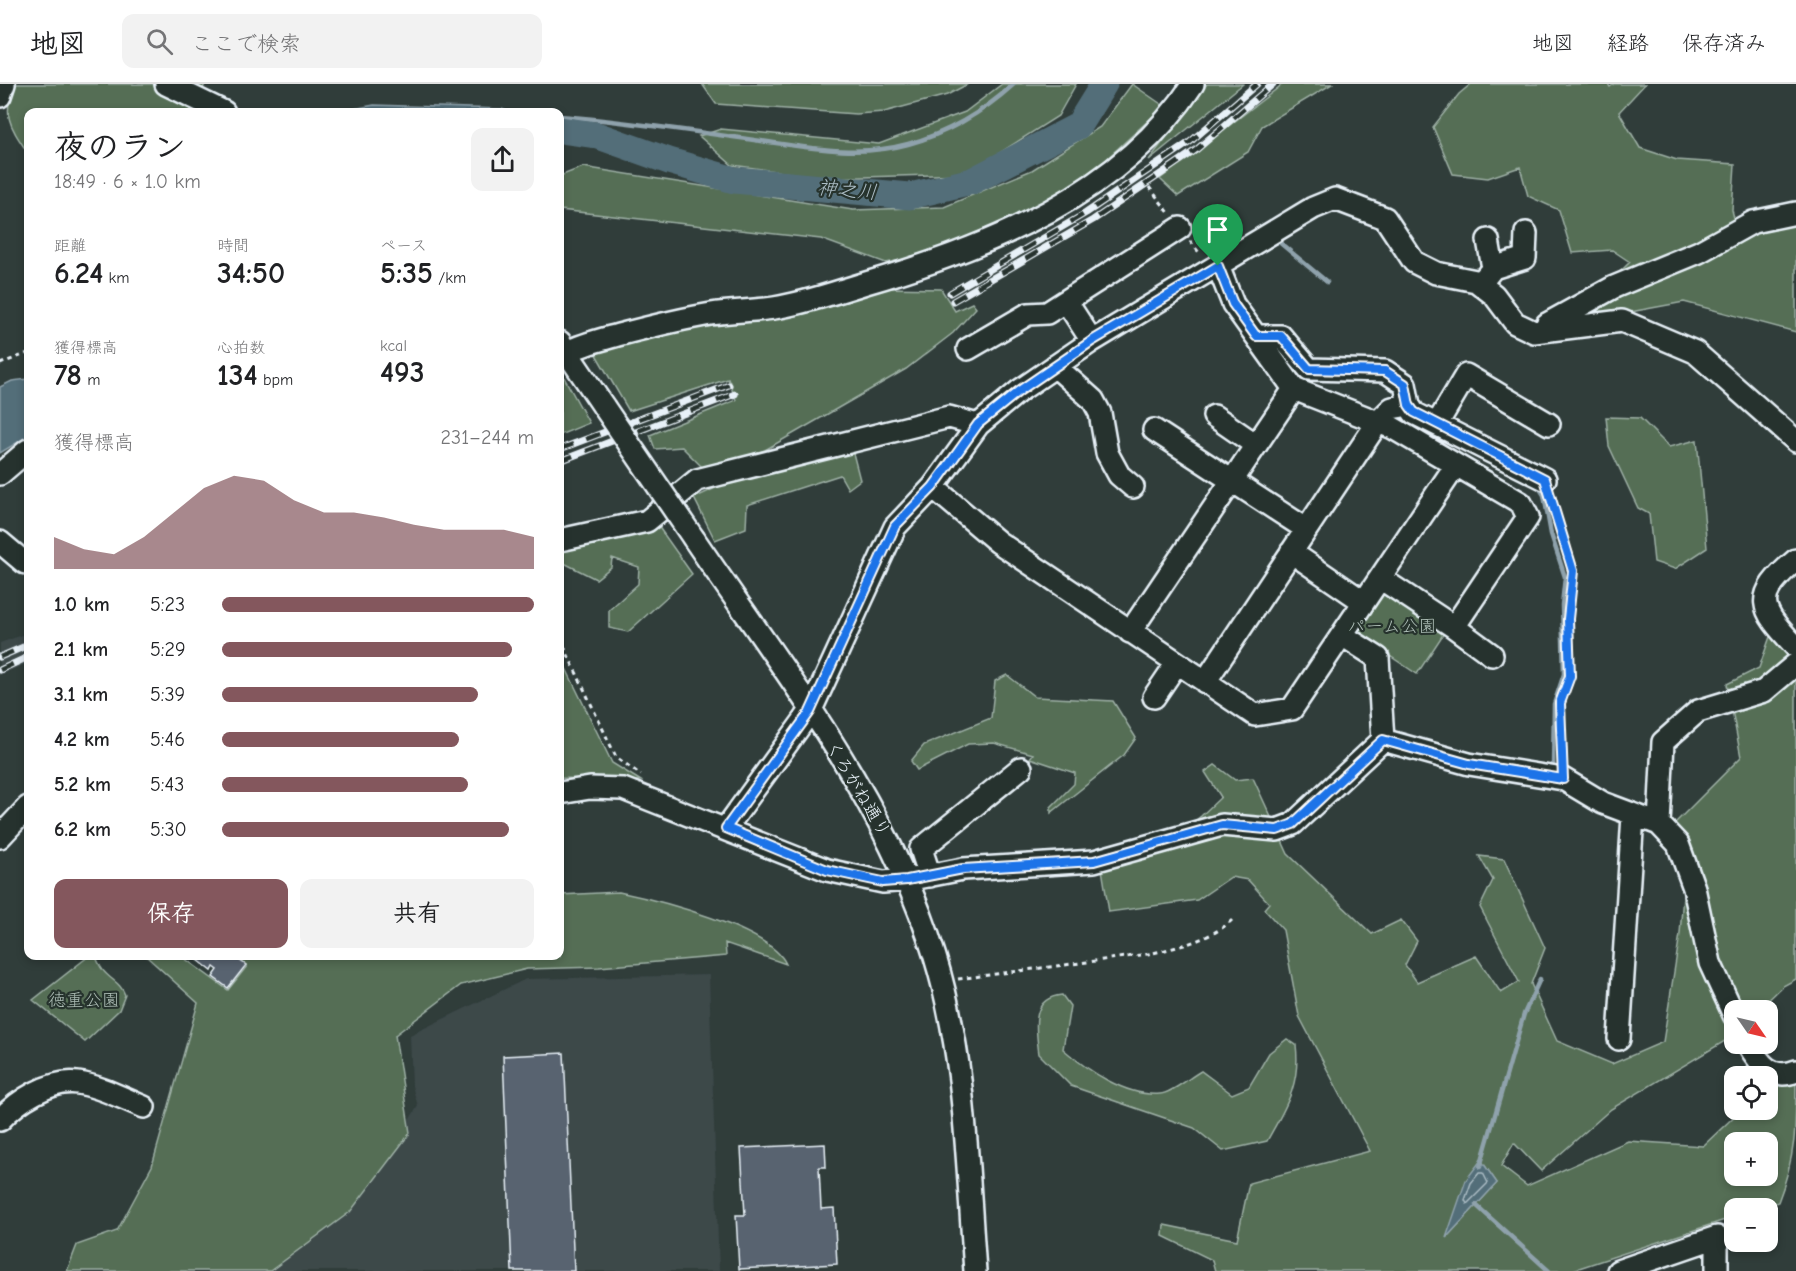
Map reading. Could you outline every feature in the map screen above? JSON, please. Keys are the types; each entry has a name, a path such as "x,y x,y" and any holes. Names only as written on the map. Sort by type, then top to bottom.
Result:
{"street":[{"path":"0,96 4,84"},
{"path":"166,84 214,108"},
{"path":"564,347 712,314 774,308 809,300 934,263 974,248 1071,197 1103,176 1138,147 1176,109 1192,84"},
{"path":"726,828 810,712 895,526 933,487 978,424 1055,366 1092,341 1313,208 1335,199 1384,218 1414,262 1436,273 1486,276 1525,258 1526,233"},
{"path":"1534,332 1614,287 1699,252 1753,222 1796,213"},
{"path":"968,349 1028,314 1047,313 1180,228"},
{"path":"1488,240 1486,276 1494,295 1515,323 1534,332 1622,321 1695,352 1796,441"},
{"path":"1218,266 1233,304 1294,389 1414,412 1545,479"},
{"path":"1066,301 1092,341"},
{"path":"1205,682 1306,529 1395,410 1405,384 1385,371 1309,369 1281,336 1256,336"},
{"name":"くろがね通り","path":"564,348 810,712 882,825 907,880 942,982 961,1082 975,1271"},
{"path":"1055,366 1093,400 1100,413 1107,453 1119,475 1132,488"},
{"path":"1437,424 1466,375 1549,424"},
{"path":"1130,632 1294,389"},
{"path":"1395,410 1394,428 1521,503 1528,517 1454,627"},
{"path":"1214,416 1256,445"},
{"path":"564,539 647,521 697,480 949,417 978,424"},
{"path":"1154,430 1306,529"},
{"path":"0,474 24,453"},
{"path":"933,487 998,542 1255,715 1292,709 1456,465"},
{"path":"0,542 24,562"},
{"path":"1291,552 1364,602"},
{"path":"1796,560 1773,579 1766,592 1765,604 1771,618 1796,647"},
{"path":"1380,578 1492,655"},
{"path":"1342,635 1378,658 1383,740"},
{"path":"1154,697 1176,663"},
{"path":"1659,824 1664,742 1698,711 1764,691 1796,664"},
{"path":"1383,740 1469,764 1563,779 1603,803 1659,824 1678,844 1694,888 1710,963 1727,1000"},
{"path":"564,792 591,788 623,789 827,870 883,882 907,880 963,869 1094,861 1222,825 1277,830 1293,824 1383,740"},
{"path":"930,876 921,849 1021,768"},
{"path":"0,837 24,811"},
{"path":"1619,1039 1634,815"},
{"path":"1757,1054 1773,1073 1787,1075 1796,1071"},
{"path":"0,1120 11,1108 51,1086 78,1083 144,1107"},
{"path":"1618,1271 1717,1237 1717,1271"}],"path":[{"path":"0,364 24,355"},
{"path":"1545,479 1573,571 1568,619 1570,676 1560,703 1563,779"},
{"path":"564,646 616,757 644,777"},
{"path":"942,982 1178,948 1224,927 1232,920"}],"shaded area":[{"path":"24,634 24,665 0,675 0,643"},
{"path":"709,975 719,1271 260,1271 387,1155 418,1106 412,1086 410,1035 526,979"}],"green space":[{"path":"14,84 205,84 194,108 24,108 24,146 12,128 8,113"},
{"path":"702,84 968,84 947,95 884,112 856,114 716,104"},
{"path":"1002,84 1076,84 1058,116 966,174 827,178 732,165 699,136 721,129 879,144 965,112"},
{"path":"1132,84 1164,106 1088,176 1003,226 952,250 886,263 821,239 564,210 564,174 583,167 853,210 944,207 1032,170 1100,127"},
{"path":"1207,84 1243,84 1149,160"},
{"path":"1283,84 1332,84 1262,126 1248,152 1178,196 1160,179"},
{"path":"1471,84 1608,84 1610,87 1614,84 1645,84 1619,112 1640,148 1677,160 1735,164 1732,210 1739,238 1768,224 1796,220 1796,332 1684,302 1576,322 1575,315 1630,262 1612,250 1572,253 1559,210 1528,196 1520,167 1488,178 1453,174 1433,127 1459,94"},
{"path":"882,288 941,289 955,311 972,303 976,308 953,333 906,369 765,450 704,469 682,447 655,449 650,435 736,400 728,379 629,411 591,346"},
{"path":"564,377 589,423 564,433"},
{"path":"1606,417 1640,418 1669,447 1697,440 1707,548 1675,569 1654,562 1649,514 1638,508 1609,446"},
{"path":"853,453 860,480 848,489 840,475 747,505 746,528 715,540 694,498 726,483"},
{"path":"658,526 692,574 628,632 609,628 609,610 638,584 639,567 612,558 611,567 596,579 564,563 564,547"},
{"name":"パーム公園","path":"1387,590 1446,630 1417,674 1357,634 1356,628 1379,593"},
{"path":"1772,631 1796,660 1796,979 1783,986 1768,1000 1724,1000 1724,1042 1611,1109 1541,1171 1514,1143 1501,1166 1527,1186 1628,1141 1703,1146 1730,1120 1778,1120 1778,1081 1796,1078 1792,1155 1778,1202 1778,1198 1724,1198 1724,1220 1570,1271 1215,1271 1212,1260 1163,1236 1164,1225 1237,1240 1249,1183 1370,1151 1299,1016 1283,930 1264,909 1269,903 1248,880 1231,877 1197,900 1109,912 1102,869 1157,851 1201,816 1221,797 1205,772 1215,765 1235,780 1253,778 1288,854 1372,934 1401,920 1417,941 1405,965 1417,982 1476,956 1501,993 1519,982 1480,907 1493,880 1479,856 1504,859 1545,948 1531,984 1557,1041 1612,1064 1663,1042 1680,934 1687,843 1674,824 1741,757 1727,684 1759,668","holes":["1481,1160 1497,1183 1447,1237"]},
{"path":"564,664 612,763 641,781 564,778"},
{"path":"1007,675 1035,697 1113,701 1136,738 1124,755 1051,813 1051,807 1074,784 1075,773 1030,758 1033,754 994,743 968,744 917,770 911,761 924,745 991,718 995,681"},
{"path":"619,892 684,909 736,928 758,939 776,951 786,964 725,943 726,956 599,967 527,969 461,985 395,1035 410,1133 350,1212 270,1271 67,1271 77,1245 117,1231 152,1166 198,1003 150,960 187,960 228,990 247,966 240,960 564,960 564,895"},
{"name":"徳重公園","path":"84,960 98,960 103,970 119,985 125,995 119,1010 85,1042 33,1000"},
{"path":"1062,995 1070,1006 1063,1049 1095,1073 1121,1087 1147,1094 1165,1093 1201,1071 1232,1094 1249,1087 1269,1053 1287,1039 1296,1045 1294,1084 1267,1141 1223,1151 1194,1128 1071,1086 1039,1054 1036,1026 1039,1009 1044,1002 1051,997"}],"water":[{"path":"374,105 470,108 358,108"},
{"path":"24,380 24,438 0,453 0,387 12,381"},
{"path":"1481,1160 1497,1183 1446,1238 1466,1180"}],"building":[{"path":"198,960 239,960 246,965 228,988 213,977 218,970 214,967 212,971"},
{"path":"564,1053 574,1271 512,1271 503,1056"},
{"path":"825,1144 826,1167 819,1167 821,1209 834,1208 837,1264 739,1269 736,1215 745,1215 741,1148"}],"waterway":[{"path":"564,116 657,126 812,148 870,150 908,144 938,134 978,112 1014,84"},
{"name":"神之川","path":"564,131 596,135 669,161 734,180 910,196 972,181 1078,126 1104,84"},
{"path":"1273,242 1279,242 1327,282"},
{"path":"1449,442 1468,451"},
{"path":"1537,484 1544,495 1551,534 1565,577 1562,605 1564,674 1554,704 1553,768"},
{"path":"1480,1167 1524,1014 1540,979"},
{"path":"1476,1205 1549,1271"}],"railway":[{"path":"950,293 1086,213 1190,142 1257,84"},
{"path":"953,301 1093,220 1196,150 1273,84"},
{"path":"564,447 729,385"},
{"path":"564,459 735,394"},
{"path":"0,657 24,647"},
{"path":"0,670 24,659"}],"route":[{"path":"1218,266 1233,304 1256,336 1281,336 1309,369 1385,371 1405,384 1409,405 1414,412 1545,479 1573,571 1568,619 1570,676 1560,703 1563,779 1469,764 1383,740 1293,824 1277,830 1222,825 1094,861 963,869 922,878 883,882 827,870 726,828 810,712 884,545 895,526 933,487 978,424 1019,391 1092,341 1218,266"}]}
